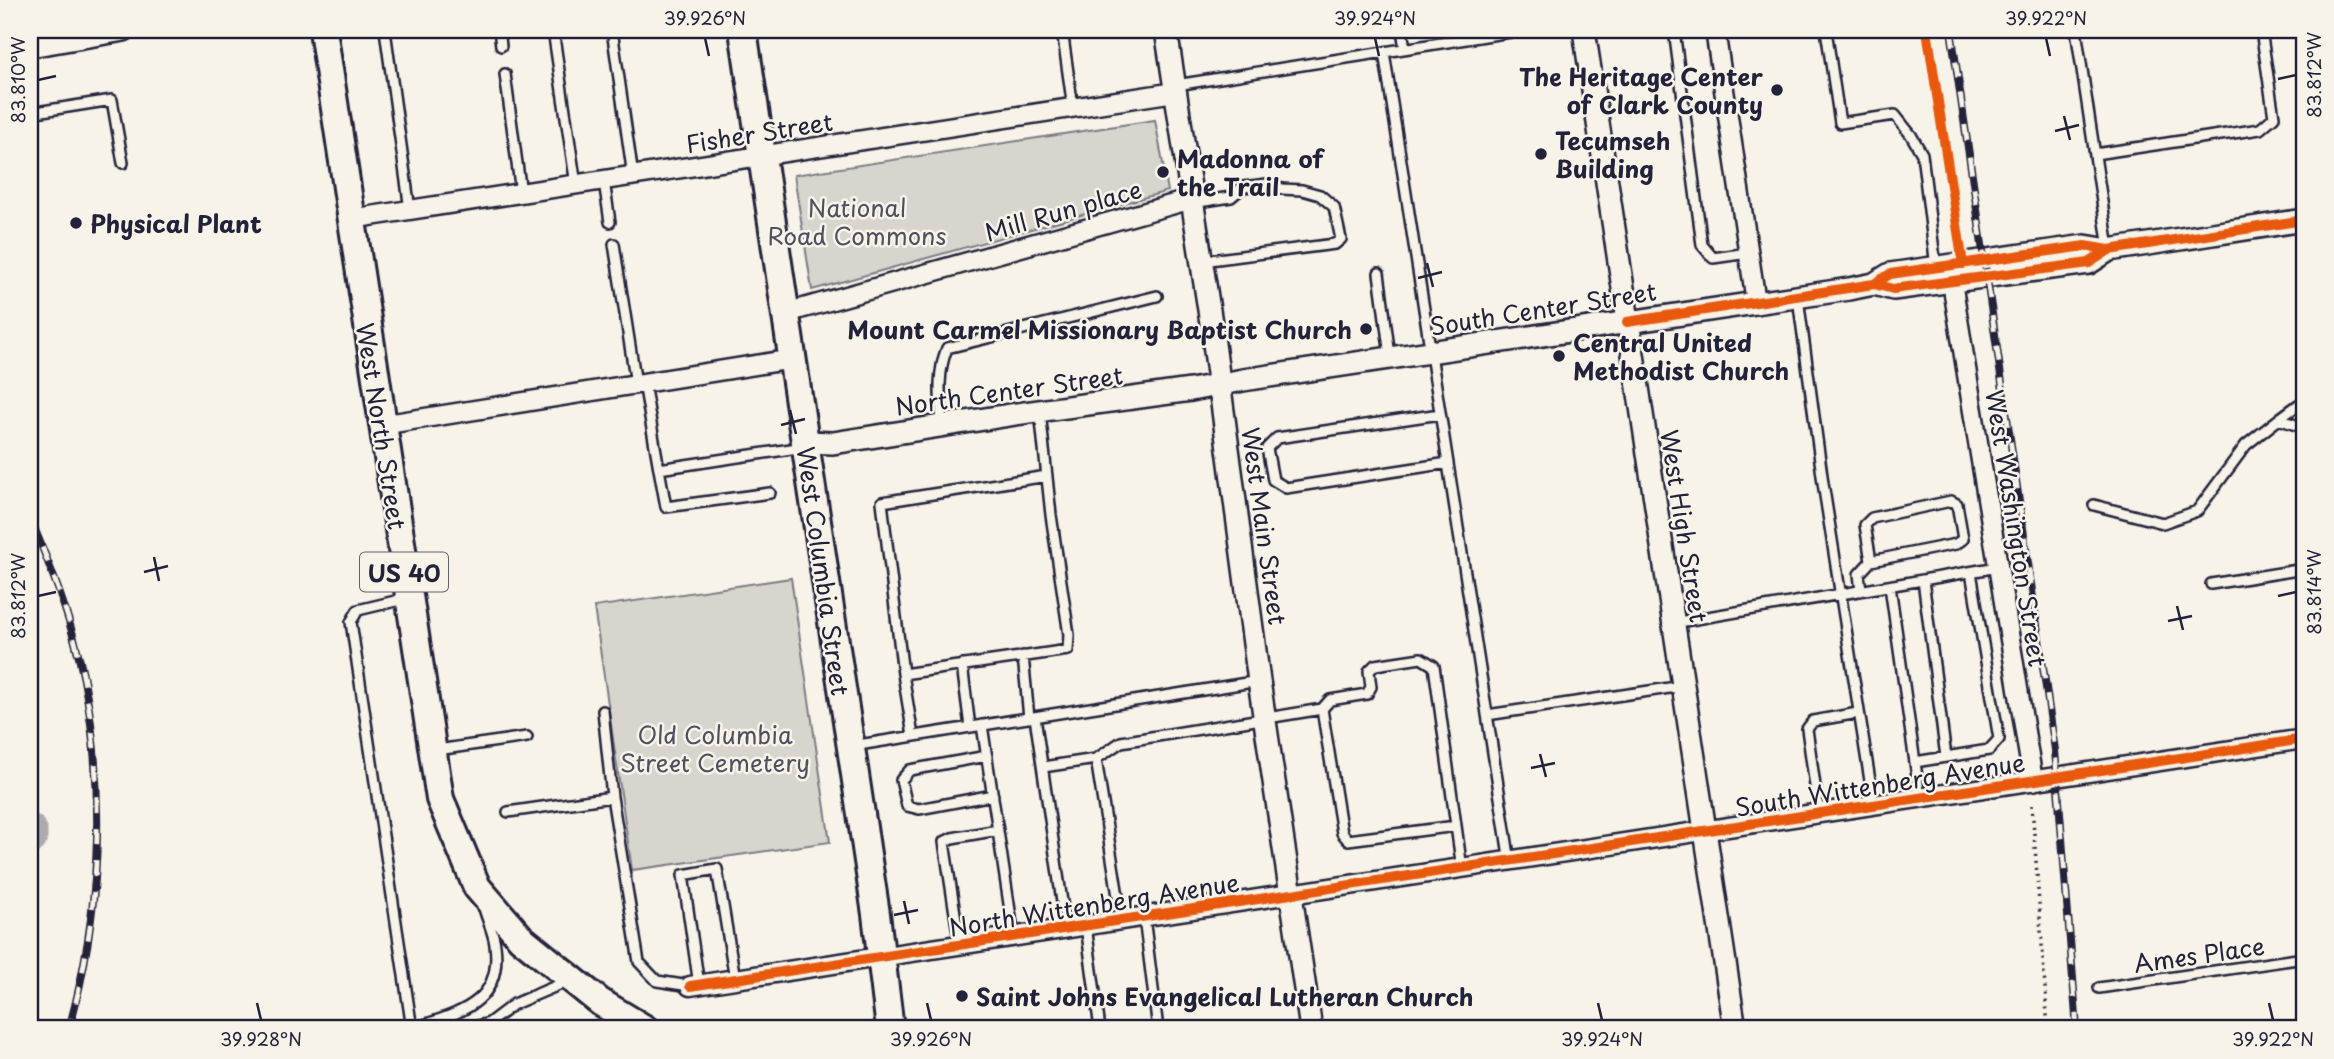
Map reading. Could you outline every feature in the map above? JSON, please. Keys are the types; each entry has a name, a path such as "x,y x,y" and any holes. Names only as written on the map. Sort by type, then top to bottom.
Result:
{"main road":[{"name":"West North Street","path":"323,30 440,799 477,887 521,938 600,1002 645,1029"},
{"name":"West Columbia Street","path":"743,30 890,1029"}],"street":[{"name":"West Main Street","path":"1166,30 1220,385 1259,681 1311,1029"},
{"name":"West High Street","path":"1584,30 1735,1029"},
{"path":"1715,30 1756,302"},
{"path":"30,46 110,31"},
{"name":"Fisher Street","path":"351,219 1073,108 1175,89"},
{"name":"Mill Run place","path":"786,313 1192,202"},
{"name":"South Center Street","path":"1220,385 1874,284 1891,274 1936,267 2085,246 2109,250 2304,220"},
{"name":"South Center Street","path":"1874,284 1893,289 2089,263 2109,250"},
{"name":"West Washington Street","path":"1952,282 2034,781"},
{"path":"381,425 793,359"},
{"name":"North Center Street","path":"805,444 833,443 1220,385"},
{"name":"South Wittenberg Avenue","path":"1462,869 2304,739"},
{"name":"North Wittenberg Avenue","path":"694,985 1462,869"}],"lane":[{"path":"385,30 410,210"},
{"path":"499,30 501,46"},
{"path":"552,30 576,185"},
{"path":"612,30 633,176"},
{"path":"1062,30 1073,108"},
{"path":"1402,30 1405,48"},
{"path":"1175,89 1523,30"},
{"path":"1674,30 1702,245 1713,258 1748,253"},
{"path":"1826,30 1840,123 1895,115 1912,135 1922,154 1936,267"},
{"path":"2076,30 2109,250"},
{"path":"2095,155 2260,129 2274,117 2261,30"},
{"path":"1384,52 1510,862"},
{"path":"505,74 521,193"},
{"path":"30,113 113,100 123,163"},
{"path":"604,181 610,222"},
{"path":"1192,202 1231,197 1243,187 1267,184 1282,189 1302,190 1320,195 1334,207 1341,239 1335,244 1202,261"},
{"path":"614,244 666,507 770,493"},
{"path":"1379,273 1390,358"},
{"path":"943,426 940,387 942,361 947,348 1157,296"},
{"path":"1798,296 1806,371 1874,806"},
{"path":"2094,505 2163,523 2197,510 2246,445 2298,405 2304,404"},
{"path":"903,674 1068,650 1069,635 1040,411"},
{"path":"1440,414 1277,438 1267,448 1273,480 1286,488 1448,463"},
{"path":"2279,419 2304,429"},
{"path":"659,469 805,444"},
{"path":"913,736 882,502 1047,476"},
{"path":"1861,591 1859,574 1871,561 1956,544 1963,539 1957,504 1951,501 1872,518 1865,525 1871,561"},
{"path":"1673,623 1998,567"},
{"path":"2211,584 2304,569"},
{"path":"1915,762 1989,750 1998,739 1971,572"},
{"path":"1923,580 1946,757"},
{"path":"1889,586 1920,799"},
{"path":"408,598 358,610 351,622 412,1029 466,1010 485,996 494,972 495,945 477,887"},
{"path":"1023,656 1043,767 1066,929"},
{"path":"1043,767 1096,759 1121,742 1322,709 1330,700 1367,694 1371,687 1369,671 1375,665 1421,658 1434,666 1462,869"},
{"path":"962,665 970,727"},
{"path":"850,746 1259,681"},
{"path":"1487,715 1683,686"},
{"path":"1322,709 1342,832 1348,840 1456,826"},
{"path":"603,711 612,797 639,961 657,981 694,985 683,875 717,869 735,979"},
{"path":"1819,814 1807,729 1813,721 1858,713"},
{"path":"982,725 1014,937"},
{"path":"432,751 527,737"},
{"path":"987,757 910,770 901,780 906,806 919,809 993,795"},
{"path":"1096,759 1122,920"},
{"path":"508,812 612,797"},
{"path":"960,946 944,842 952,838 998,830"},
{"path":"1144,917 1158,1029"},
{"path":"1086,926 1100,1029"},
{"name":"Ames Place","path":"2099,988 2304,958"},
{"path":"466,1029 488,1023 514,1004 572,979"}],"path":[{"path":"2032,805 2048,1029"}],"green space":[{"name":"National Road Commons","path":"1155,120 1168,191 812,290 794,175"},
{"name":"Old Columbia Street Cemetery","path":"791,578 830,842 632,870 594,607"}],"waterway":[{"path":"30,831 30,837"}],"railway":[{"path":"1951,30 2055,750 2077,1029"},
{"path":"30,518 54,577 74,638 84,680 95,767 97,811 93,899 88,943 69,1029"}],"cycle path":[{"path":"1927,30 1963,264"},
{"path":"1627,322 1874,284 1890,274 2085,246 2109,250 2304,220"},
{"path":"1874,284 1893,289 2089,263 2109,250"},
{"path":"690,986 2304,739"}],"place":[{"name":"The Heritage Center of Clark County","path":"1777,90"},
{"name":"Tecumseh Building","path":"1541,154"},
{"name":"Madonna of the Trail","path":"1163,172"},
{"name":"Physical Plant","path":"76,223"},
{"name":"Mount Carmel Missionary Baptist Church","path":"1366,329"},
{"name":"Central United Methodist Church","path":"1559,356"},
{"name":"Saint Johns Evangelical Lutheran Church","path":"962,996"}]}
